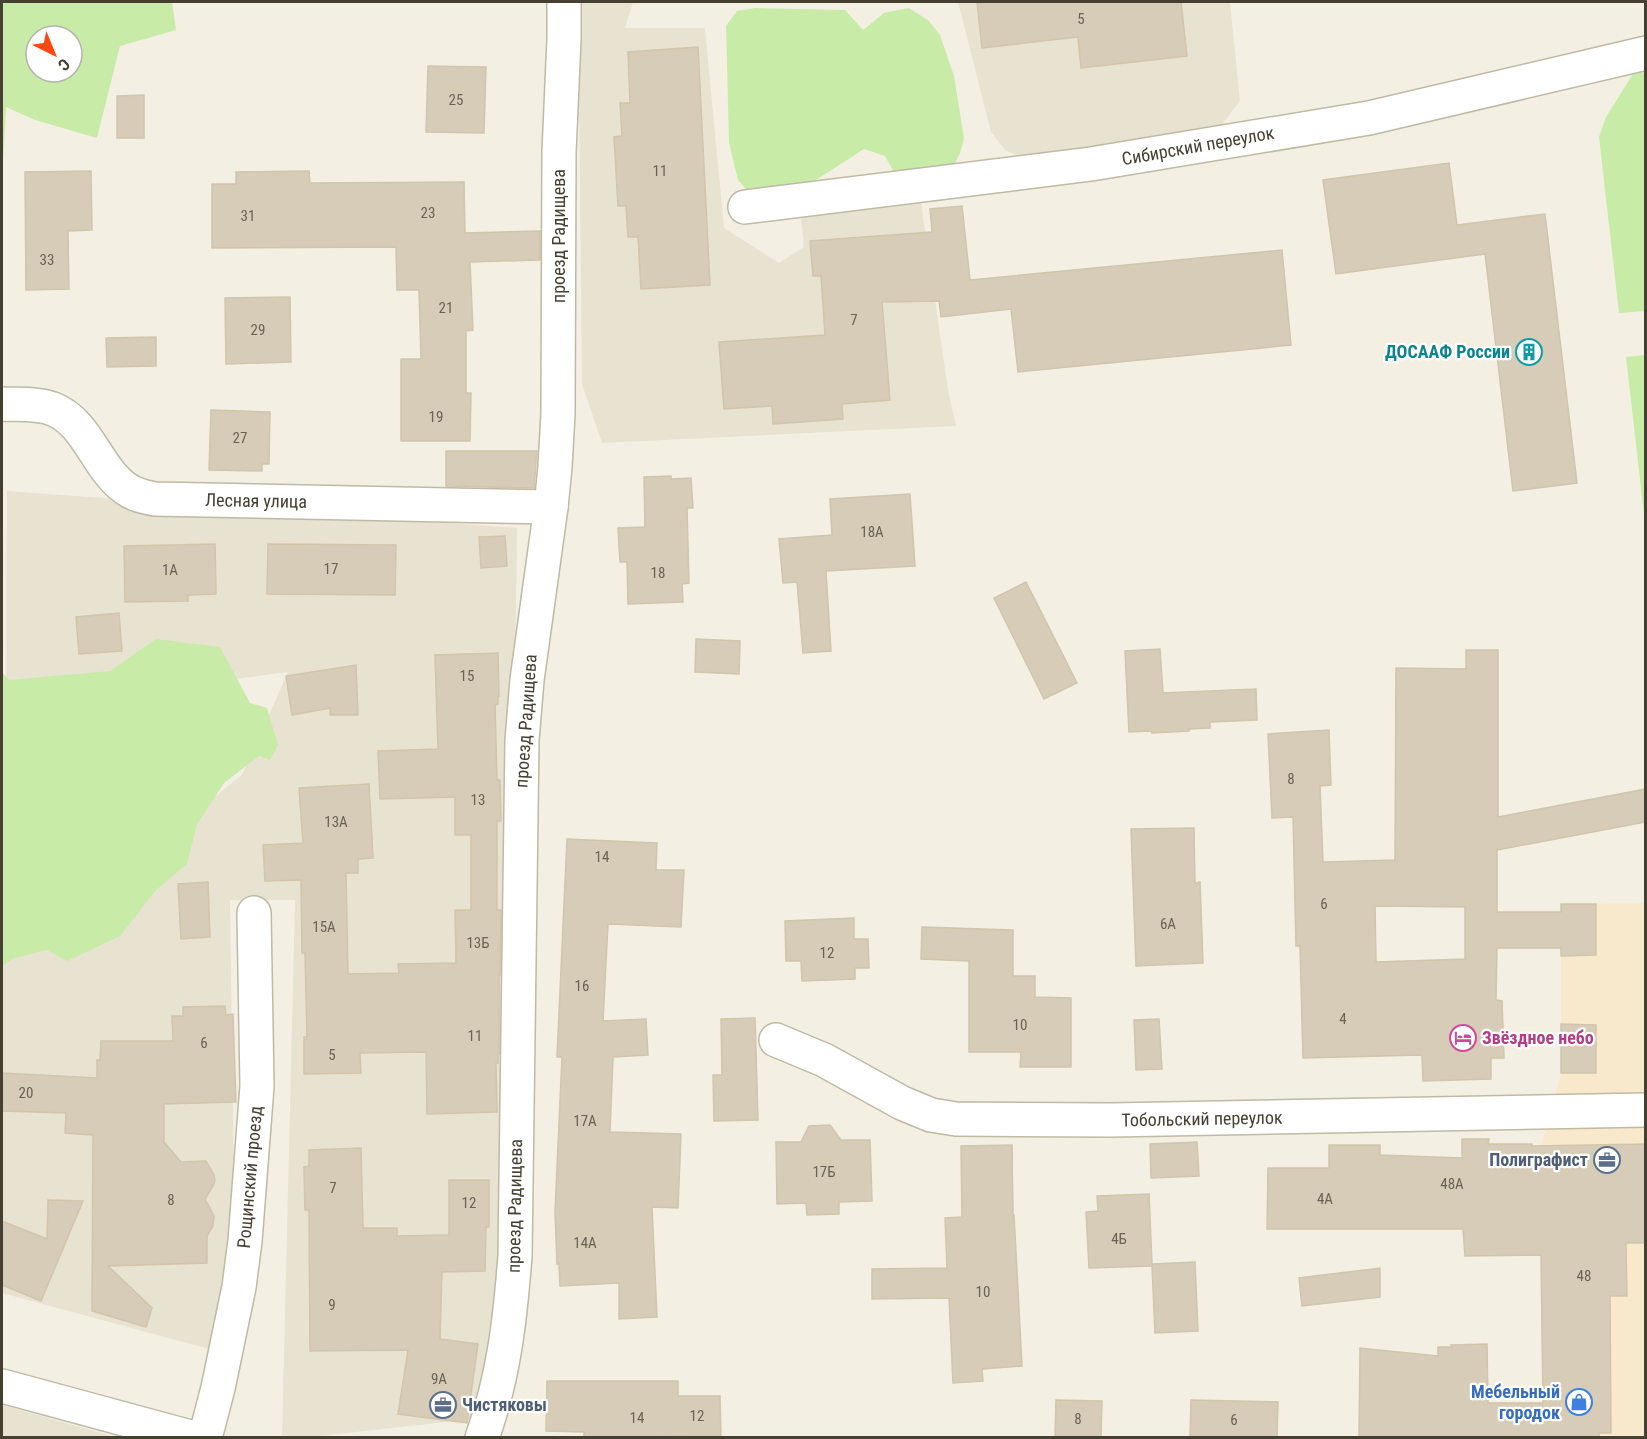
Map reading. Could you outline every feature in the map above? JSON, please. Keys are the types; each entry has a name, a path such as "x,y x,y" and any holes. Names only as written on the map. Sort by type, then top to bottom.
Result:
{"street":[{"name":"проезд Радищева","path":"482,1437 499,1383 511,1316 515,1256 522,740 526,680 551,507 558,414 559,152 564,2"},
{"name":"Сибирский переулок","path":"745,207 1091,164 1346,122 1646,54"},
{"name":"Лесная улица","path":"2,404 41,405 68,418 81,431 112,476 125,489 139,496 155,499 551,507"},
{"name":"Рощинский проезд","path":"205,1437 232,1321 245,1241 257,1086 254,913"},
{"name":"Тобольский переулок","path":"776,1040 824,1060 902,1103 931,1115 956,1119 1123,1120 1646,1110"},
{"path":"2,1386 194,1437"}],"shaded area":[{"path":"578,2 633,2 625,28 705,28 724,228 779,263 804,247 801,216 921,202 948,390 956,426 602,443 582,384"},
{"path":"958,2 1230,2 1240,101 1220,127 1035,162 1006,151 991,132"},
{"path":"7,491 517,528 509,1172 482,1418 311,1437 282,1437 295,900 230,900 235,1258 220,1352 2,1293 2,966 242,775 288,672 6,710"},
{"path":"1645,903 1645,1437 1555,1438 1554,1433 1543,1433 1541,1146 1561,1073 1561,904"},
{"path":"2,1405 115,1437 2,1437"}],"green space":[{"path":"2,2 172,2 176,30 120,46 97,138 35,120 6,107 2,182"},
{"path":"755,8 845,10 863,30 884,13 909,8 929,21 940,35 954,76 964,138 953,167 896,176 885,156 864,149 802,189 753,197 738,180 729,143 726,26 737,11"},
{"path":"1645,72 1645,311 1619,313 1599,137 1606,117 1633,74"},
{"path":"1646,355 1645,523 1626,357"},
{"path":"156,639 220,647 250,703 267,708 278,745 270,760 259,756 224,783 197,824 187,864 156,890 120,936 67,961 47,950 14,958 2,966 2,672 9,680 110,671"}],"building":[{"path":"977,2 1181,2 1187,56 1081,68 1078,37 982,48"},
{"path":"698,47 710,285 641,289 638,237 628,237 626,206 618,206 614,137 622,136 620,103 630,103 628,52"},
{"path":"428,66 486,67 484,133 426,132"},
{"path":"144,95 144,138 117,138 117,96"},
{"path":"1449,163 1457,225 1545,214 1577,483 1513,491 1485,254 1336,274 1323,180"},
{"path":"91,171 92,230 68,231 69,289 26,290 25,172"},
{"path":"309,171 310,183 464,182 465,233 540,231 540,260 470,262 473,330 466,331 466,393 471,393 470,441 401,441 401,359 421,359 419,290 397,290 396,247 212,248 212,184 236,184 236,172"},
{"path":"962,206 970,280 1282,250 1291,345 1018,372 1011,309 941,317 939,301 882,302 890,400 842,404 843,419 773,424 772,406 724,409 719,342 825,335 821,276 813,276 810,241 932,232 930,209"},
{"path":"290,297 291,362 226,364 225,298"},
{"path":"156,337 156,366 107,367 106,338"},
{"path":"211,410 270,412 269,464 262,464 262,471 209,470"},
{"path":"446,451 537,451 534,488 446,486"},
{"path":"671,476 671,479 691,478 693,508 687,508 689,583 682,584 683,602 628,604 627,562 620,562 618,528 645,527 644,477"},
{"path":"910,494 915,566 826,571 831,651 803,653 797,582 783,583 779,539 832,535 830,499"},
{"path":"505,536 507,566 481,568 479,537"},
{"path":"215,544 216,594 188,595 188,601 125,602 124,546"},
{"path":"268,544 396,545 395,595 267,594"},
{"path":"1026,582 1077,683 1044,699 994,598"},
{"path":"119,613 122,651 79,654 76,617"},
{"path":"696,639 740,641 739,674 695,672"},
{"path":"1160,649 1163,693 1256,689 1257,720 1210,722 1210,728 1189,729 1189,731 1129,732 1125,651"},
{"path":"1466,650 1498,650 1498,817 1646,789 1646,822 1497,850 1497,912 1561,912 1561,904 1596,904 1596,955 1561,956 1561,948 1497,948 1496,1000 1502,1001 1504,1058 1491,1058 1491,1079 1423,1081 1422,1055 1303,1058 1300,946 1296,946 1293,817 1272,818 1268,734 1329,730 1331,785 1320,786 1323,862 1395,860 1396,668 1466,669","holes":["1375,906 1465,907 1465,959 1376,962"]},
{"path":"498,653 499,696 498,704 495,705 497,780 500,780 501,821 497,821 497,910 501,910 501,929 499,1054 498,1063 496,1063 497,1112 427,1114 426,1052 360,1053 361,1073 304,1074 304,1037 307,1037 301,880 265,881 263,845 303,843 299,788 369,784 373,858 358,859 358,873 346,873 348,974 399,973 398,964 456,963 455,910 471,910 471,835 455,835 455,797 380,799 378,751 438,749 435,655"},
{"path":"356,665 358,715 330,715 330,708 292,715 286,676"},
{"path":"1194,828 1195,883 1200,882 1203,963 1136,966 1131,829"},
{"path":"567,839 657,843 656,870 684,870 681,927 608,924 603,1021 646,1019 648,1055 613,1057 610,1132 681,1134 678,1208 652,1207 657,1317 619,1319 619,1283 560,1286 555,1212 562,1057 557,1057"},
{"path":"208,882 210,937 181,939 178,884"},
{"path":"854,918 854,939 868,939 869,968 855,968 855,979 802,981 801,961 786,961 785,921"},
{"path":"922,927 1013,930 1013,976 1035,976 1035,997 1071,998 1071,1067 1020,1067 1021,1052 969,1052 969,961 921,959"},
{"path":"225,1006 226,1015 233,1014 236,1102 164,1104 164,1142 181,1162 206,1161 214,1175 215,1181 205,1199 214,1216 213,1226 207,1236 207,1263 108,1266 152,1308 146,1327 92,1311 93,1135 65,1133 66,1113 2,1111 2,1073 97,1078 97,1060 100,1060 101,1041 173,1041 172,1016 183,1016 183,1007"},
{"path":"755,1018 758,1120 714,1121 713,1075 722,1075 721,1019"},
{"path":"1159,1019 1162,1069 1136,1070 1134,1020"},
{"path":"1561,1024 1596,1025 1596,1073 1561,1073"},
{"path":"830,1125 841,1140 870,1140 872,1201 839,1202 839,1214 807,1215 806,1203 777,1204 776,1142 801,1142 809,1126"},
{"path":"1462,1139 1489,1139 1488,1144 1532,1144 1532,1146 1646,1144 1646,1243 1626,1243 1627,1296 1610,1296 1611,1433 1599,1433 1599,1437 1359,1437 1360,1348 1438,1356 1438,1347 1487,1344 1488,1403 1543,1403 1541,1255 1465,1256 1463,1229 1267,1229 1268,1168 1329,1168 1329,1145 1380,1145 1380,1155 1462,1158"},
{"path":"1197,1142 1199,1176 1151,1178 1150,1144"},
{"path":"1012,1145 1013,1215 1022,1366 982,1369 983,1381 953,1383 949,1298 872,1299 872,1269 947,1268 945,1218 962,1217 961,1146"},
{"path":"361,1148 363,1228 397,1228 397,1236 449,1235 449,1180 489,1180 489,1227 486,1227 485,1271 442,1272 440,1339 478,1344 467,1423 398,1414 408,1350 310,1351 309,1210 305,1210 304,1167 309,1166 309,1150"},
{"path":"1149,1194 1152,1264 1195,1262 1198,1331 1155,1333 1152,1266 1089,1268 1086,1212 1098,1211 1097,1196"},
{"path":"48,1200 83,1201 41,1301 2,1285 2,1221 47,1239"},
{"path":"1380,1268 1380,1297 1302,1306 1299,1278"},
{"path":"547,1381 678,1381 678,1396 720,1396 721,1436 584,1437 584,1432 546,1431"},
{"path":"1056,1400 1102,1401 1101,1437 1055,1437"},
{"path":"1191,1400 1278,1402 1277,1437 1190,1437"}],"place":[{"name":"ДОСААФ России","path":"1529,352"},
{"name":"Звёздное небо","path":"1463,1038"},
{"name":"Полиграфист","path":"1607,1160"},
{"name":"Мебельный городок","path":"1579,1402"},
{"name":"Чистяковы","path":"443,1405"}]}
